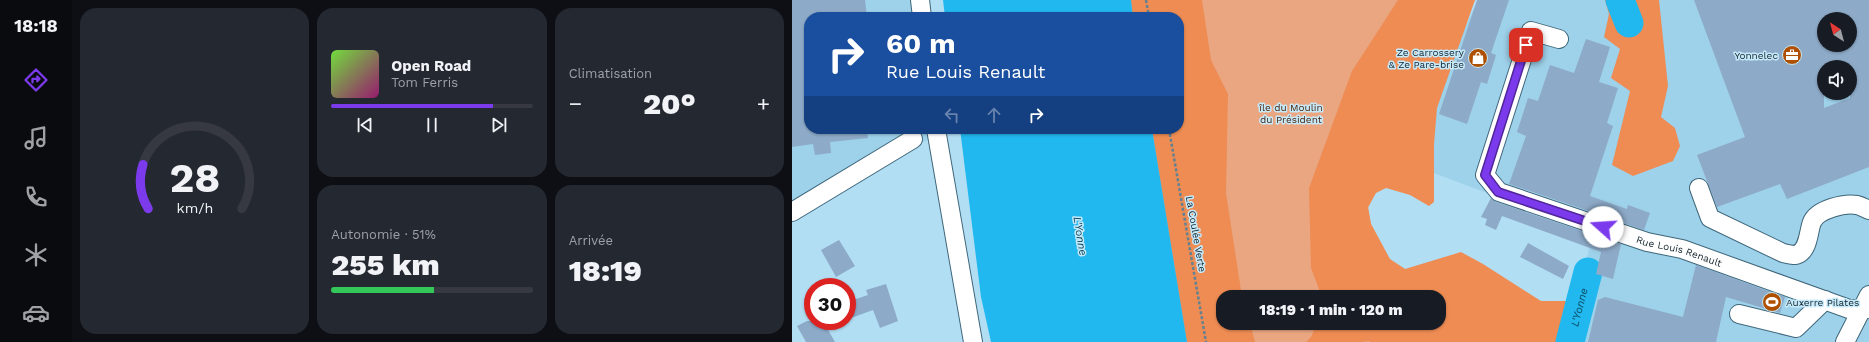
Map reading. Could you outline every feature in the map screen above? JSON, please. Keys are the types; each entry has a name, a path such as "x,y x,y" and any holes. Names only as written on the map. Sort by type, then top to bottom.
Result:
{"street":[{"path":"920,0 921,12"},
{"name":"Rue Louis Renault","path":"1559,39 1530,31 1485,175 1498,192 1647,242 1682,249 1849,308 1866,305"},
{"path":"937,134 973,342"},
{"path":"792,212 913,139"},
{"path":"1699,188 1710,218 1783,253 1796,254 1802,250 1808,240 1812,221 1821,212 1837,206 1856,205 1869,210"},
{"path":"1739,314 1796,328 1825,300"},
{"path":"1845,342 1866,305"}],"path":[{"path":"1146,0 1148,12"},
{"name":"La Coulée Verte","path":"1170,134 1206,342"}],"shaded area":[{"path":"792,0 913,0 915,12 804,12 804,134 932,134 933,137 792,212"},
{"path":"1131,0 1202,0 1211,60 1228,94 1226,193 1241,290 1216,290 1216,330 1252,330 1255,342 1187,342 1153,134 1184,134 1184,12 1132,12"},
{"path":"1398,0 1475,0 1437,108 1434,144 1434,202 1429,206 1410,195 1386,188 1376,193 1368,207 1371,224 1390,259 1405,269 1461,252 1483,264 1541,301 1570,301 1598,286 1584,342 1306,342 1311,337 1314,330 1446,330 1446,290 1319,290 1311,268 1309,188 1352,71"},
{"path":"1478,0 1869,0 1869,342 1567,342 1593,233 1402,161"},
{"path":"1605,0 1659,0 1668,86 1661,117 1675,128 1680,146 1673,161 1633,176 1612,165 1630,91 1611,78 1620,49 1604,37 1609,14"}],"green space":[{"name":"île du Moulin du Président","path":"1128,0 1471,0 1368,208 1371,224 1390,260 1405,269 1424,290 1216,290 1216,330 1446,330 1446,327 1474,342 1178,342 1148,134 1184,134 1184,12 1129,12"}],"water":[{"path":"943,0 1131,0 1132,12 944,12"},
{"path":"961,134 1153,134 1187,342 991,342 981,297"}],"building":[{"path":"792,0 865,0 866,12 804,12 804,134 868,134 868,138 830,142 831,153 815,155 813,144 792,147"},
{"path":"1477,0 1509,0 1491,53 1496,55 1487,84 1481,82 1467,124 1439,114"},
{"path":"1694,0 1869,0 1869,167 1787,199 1780,184 1717,207 1697,155 1745,137"},
{"path":"1586,39 1610,47 1599,82 1618,88 1607,123 1613,126 1590,196 1627,209 1628,205 1650,213 1644,230 1509,184 1526,136 1517,132 1528,98 1538,101 1550,65 1574,73"},
{"path":"1491,198 1496,202 1621,244 1613,279 1596,274 1601,252 1502,216 1496,230 1485,225 1487,219 1481,217"},
{"path":"839,240 855,266 836,277 821,250"},
{"path":"1528,243 1569,266 1563,279 1520,257"},
{"path":"1696,265 1785,297 1780,313 1726,297 1716,342 1588,342 1598,300 1605,297 1683,317"},
{"path":"886,284 898,321 880,328 873,310 856,316 856,299 868,295 866,290"},
{"path":"804,322 804,330 828,330 835,342 806,342 797,326"}],"waterway":[{"path":"1620,0 1629,23"},
{"name":"L'Yonne","path":"1570,342 1588,272"}],"place":[{"name":"Yonnelec","path":"1792,55"},
{"name":"Ze Carrossery & Ze Pare-brise","path":"1478,58"},
{"name":"Auxerre Pilates","path":"1772,302"}],"route":[{"path":"1526,45 1485,175 1498,192 1603,227"}]}
